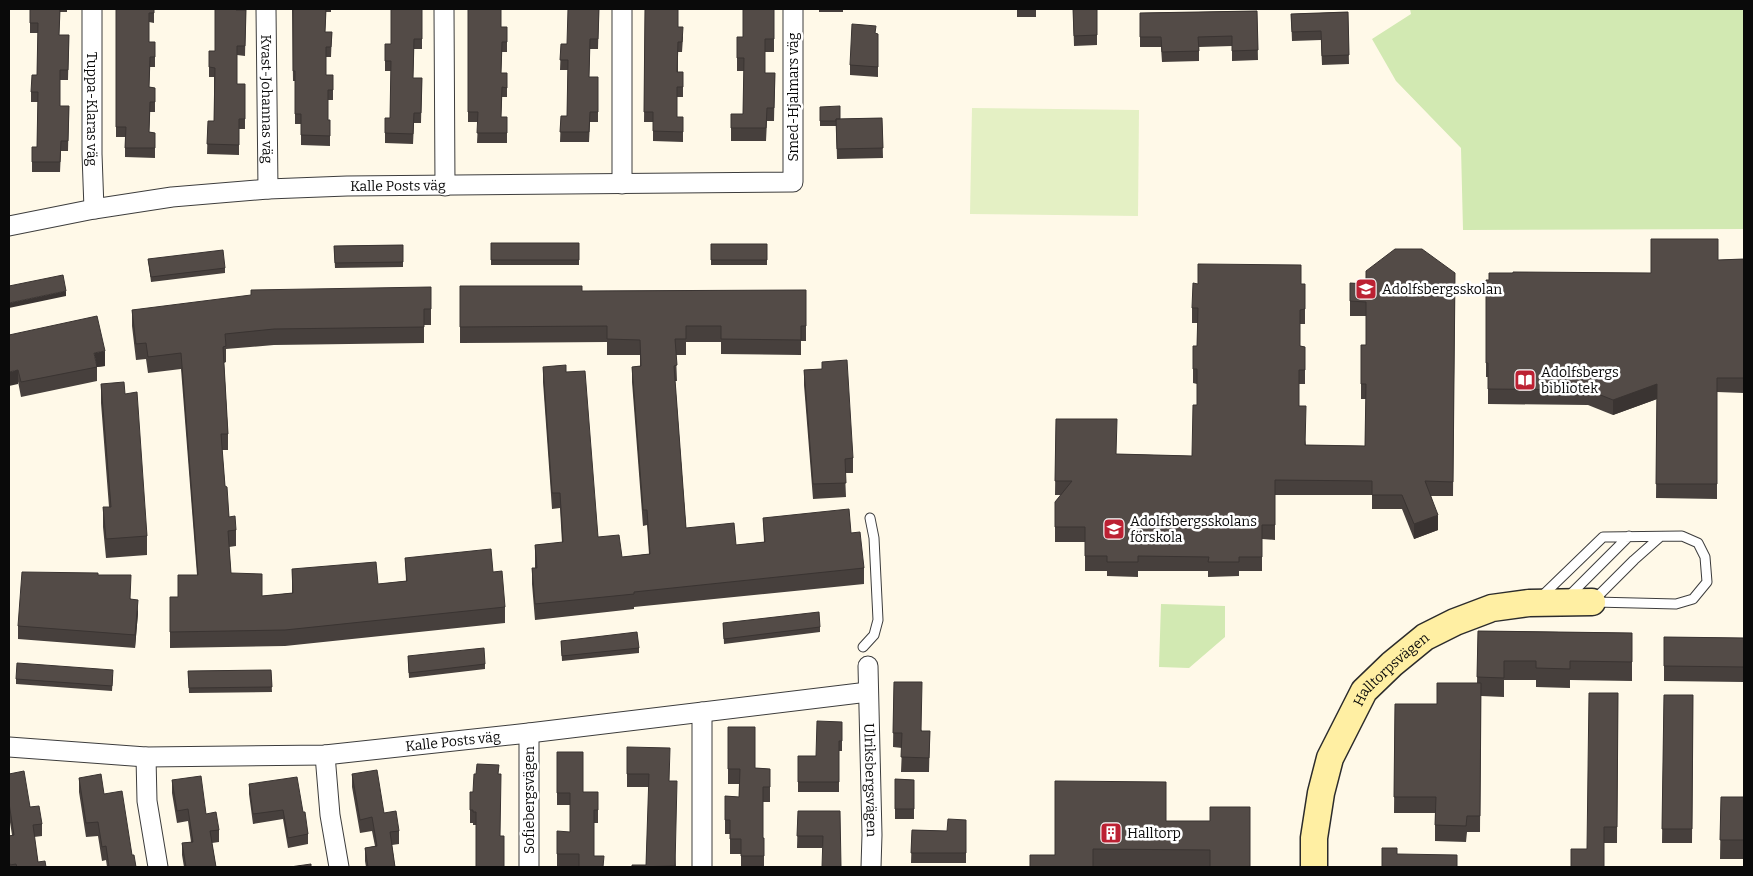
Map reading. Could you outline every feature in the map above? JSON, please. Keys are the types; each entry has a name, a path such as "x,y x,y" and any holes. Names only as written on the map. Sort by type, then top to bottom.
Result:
{"street":[{"name":"Tuppa-Klaras väg","path":"92,9 94,209"},
{"name":"Kvast-Johannas väg","path":"266,9 268,189"},
{"path":"444,9 445,186"},
{"path":"622,9 622,184"},
{"name":"Smed-Hjalmars väg","path":"790,182 793,182 793,9"},
{"name":"Kalle Posts väg","path":"9,226 94,209 172,198 268,189 347,186 790,182"},
{"name":"Halltorpsvägen","path":"1314,867 1315,829 1321,793 1330,758 1364,691 1425,638 1492,608 1563,602 1592,602"},
{"path":"868,666 868,692"},
{"name":"Kalle Posts väg","path":"9,747 146,757 324,754 529,733 868,692"},
{"name":"Ulriksbergsvägen","path":"868,692 872,835 871,867"},
{"path":"702,712 702,867"},
{"name":"Sofiebergsvägen","path":"529,733 529,867"},
{"path":"324,754 330,816 339,867"},
{"path":"146,757 147,801 158,867"}],"lane":[{"path":"863,648 874,635 878,620 874,538 870,518"},
{"path":"1563,602 1629,536"},
{"path":"1535,604 1603,538 1682,536 1698,542 1705,557 1707,582 1693,599 1676,604 1592,602"},
{"path":"1592,602 1660,537"}],"green space":[{"path":"1410,9 1744,9 1744,229 1463,230 1461,148 1396,81 1372,39 1411,14"},
{"path":"972,108 1139,110 1138,216 970,214"},
{"path":"1161,604 1225,606 1225,637 1189,668 1159,667"}],"building":[{"path":"30,9 60,9 59,35 69,35 68,70 60,70 60,106 69,106 68,141 61,141 60,162 32,162 32,147 37,147 38,92 31,92 32,75 37,75 38,23 30,23"},
{"path":"116,9 154,9 154,13 149,13 149,42 155,42 155,57 150,57 149,87 155,88 155,102 150,102 149,132 155,133 155,148 125,148 126,127 116,127"},
{"path":"215,9 246,10 245,46 237,46 237,84 245,84 245,119 239,119 239,145 207,144 208,121 214,121 215,68 209,67 209,51 215,51"},
{"path":"293,9 326,9 325,32 332,32 331,47 326,47 326,75 333,75 333,90 328,90 330,136 301,135 301,114 295,114"},
{"path":"391,9 422,9 422,39 414,39 413,78 422,78 421,113 414,113 413,134 385,133 385,118 390,118 391,61 385,61 385,44 391,44"},
{"path":"468,9 501,9 501,27 507,27 507,42 502,42 501,73 507,73 507,88 502,87 501,117 507,117 507,133 477,133 478,112 468,112"},
{"path":"568,9 599,9 598,39 590,39 589,77 598,77 598,112 590,112 589,132 560,132 561,116 567,116 568,60 560,60 561,44 567,44"},
{"path":"645,9 678,9 678,27 683,27 682,42 678,42 677,72 683,72 683,87 677,87 677,117 683,117 683,132 653,131 653,112 644,112"},
{"path":"743,9 774,9 774,39 765,39 765,73 775,73 774,108 767,108 766,128 731,128 731,114 743,114 744,58 737,58 737,37 743,37"},
{"path":"1073,9 1097,9 1097,35 1074,36"},
{"path":"1257,11 1258,50 1232,51 1232,36 1198,37 1199,51 1162,52 1161,37 1140,37 1140,13"},
{"path":"1348,12 1349,55 1322,56 1321,31 1292,32 1291,14"},
{"path":"852,24 876,26 875,33 878,34 878,67 850,65"},
{"path":"840,106 840,119 836,119 836,121 820,121 820,107"},
{"path":"882,118 883,148 837,149 836,119"},
{"path":"1651,239 1718,239 1718,260 1744,259 1744,378 1717,378 1717,484 1656,484 1657,384 1613,400 1588,390 1488,389 1488,363 1486,363 1486,280 1489,280 1489,273 1651,273"},
{"path":"491,243 579,243 579,260 491,260"},
{"path":"711,244 767,244 767,260 711,260"},
{"path":"403,245 403,262 335,263 334,246"},
{"path":"1395,249 1422,249 1455,273 1453,482 1425,481 1438,515 1414,524 1402,495 1372,495 1372,481 1275,480 1275,525 1262,525 1262,557 1239,557 1239,562 1208,562 1209,557 1138,556 1138,562 1107,562 1107,556 1085,556 1085,527 1055,527 1055,502 1072,481 1055,481 1056,419 1117,419 1116,454 1192,456 1193,405 1197,405 1197,369 1193,369 1193,346 1197,346 1198,308 1192,308 1193,283 1198,284 1198,264 1301,265 1301,284 1305,284 1305,309 1300,310 1300,346 1305,347 1305,370 1299,370 1299,406 1306,406 1305,445 1365,446 1366,384 1361,384 1361,345 1366,345 1366,302 1350,301 1350,283 1366,284 1366,271"},
{"path":"223,250 225,268 151,277 148,259"},
{"path":"63,275 66,291 9,303 9,286"},
{"path":"460,286 582,286 582,291 806,290 806,326 801,326 801,340 721,339 721,326 686,326 686,339 675,339 677,365 674,366 686,528 734,523 736,545 765,542 763,518 849,509 851,533 860,532 864,568 535,604 532,568 537,568 535,545 563,542 560,493 552,493 543,367 566,365 566,372 585,371 598,537 619,535 622,557 650,554 647,510 643,510 632,367 641,366 640,340 607,339 607,326 460,327"},
{"path":"431,287 431,309 424,309 424,327 274,329 225,334 226,346 223,347 228,434 221,434 229,517 235,516 236,530 228,531 231,573 262,574 262,596 293,593 292,569 376,562 378,584 407,581 405,558 491,549 493,572 502,571 505,607 285,630 170,632 170,597 178,597 178,575 198,575 181,353 148,357 146,343 136,344 132,310 251,295 251,290"},
{"path":"97,316 105,351 94,353 97,367 21,382 18,370 9,372 9,335"},
{"path":"847,360 853,458 845,459 846,483 813,484 804,370 822,369 822,362"},
{"path":"124,382 125,394 137,392 147,536 106,539 103,507 111,507 101,384"},
{"path":"22,572 131,575 130,599 138,600 135,635 18,626"},
{"path":"819,612 820,627 724,639 723,623"},
{"path":"1478,631 1632,633 1632,662 1570,661 1570,669 1536,668 1536,661 1504,661 1504,678 1477,677"},
{"path":"637,632 639,648 562,656 561,641"},
{"path":"1664,637 1744,638 1744,667 1664,666"},
{"path":"484,648 485,664 409,673 408,656"},
{"path":"17,663 113,670 112,686 16,679"},
{"path":"271,670 272,687 189,688 188,671"},
{"path":"894,682 922,682 921,731 930,731 929,758 901,757 902,733 893,733"},
{"path":"1437,683 1481,683 1480,816 1467,816 1466,826 1435,825 1436,797 1394,797 1395,704 1437,704"},
{"path":"1589,693 1618,693 1617,827 1604,827 1604,867 1571,867 1571,849 1587,849"},
{"path":"1664,695 1693,695 1692,829 1662,829"},
{"path":"817,721 842,722 842,741 839,741 839,782 798,782 798,756 816,756"},
{"path":"728,727 755,727 755,768 770,769 770,787 763,787 764,856 741,856 741,839 730,839 730,820 725,820 725,796 739,797 740,769 728,769"},
{"path":"627,747 670,748 669,781 677,781 675,866 632,867 632,865 646,865 649,774 627,774"},
{"path":"557,752 583,752 583,792 598,792 598,810 594,810 594,856 604,856 603,867 579,867 579,854 557,854 557,831 570,832 570,793 557,793"},
{"path":"477,764 499,765 498,774 501,774 500,836 504,836 504,867 476,867 476,812 470,810 470,792 473,792 474,774 476,774"},
{"path":"377,770 384,813 396,811 399,831 390,832 395,867 368,867 365,848 377,846 372,817 360,820 352,774"},
{"path":"24,771 30,807 39,806 42,824 33,825 38,862 45,861 46,867 17,867 16,864 10,865 9,836 14,835 9,803 9,774"},
{"path":"101,774 104,794 122,791 132,855 134,855 136,867 109,867 106,846 102,847 98,822 86,823 79,778"},
{"path":"201,776 206,814 216,812 219,830 210,831 216,867 186,867 182,843 193,842 188,809 177,811 172,780"},
{"path":"297,777 308,834 288,838 283,810 253,814 249,784"},
{"path":"895,779 914,780 914,809 895,809"},
{"name":"Halltorp","path":"1055,781 1166,782 1166,821 1210,821 1210,807 1250,807 1250,867 1210,867 1210,850 1093,849 1093,867 1030,867 1030,855 1055,855"},
{"path":"1721,797 1744,797 1744,840 1720,840"},
{"path":"798,811 840,811 841,867 822,867 823,836 797,836"},
{"path":"948,819 966,820 966,853 911,853 912,830 947,831"},
{"path":"1382,848 1397,848 1397,854 1457,855 1457,867 1382,867"},
{"path":"311,864 311,867 290,867"}],"place":[{"name":"Adolfsbergsskolan","path":"1366,289"},
{"name":"Adolfsbergs bibliotek","path":"1525,380"},
{"name":"Adolfsbergsskolans förskola","path":"1114,529"},
{"name":"Halltorp","path":"1111,833"}]}
